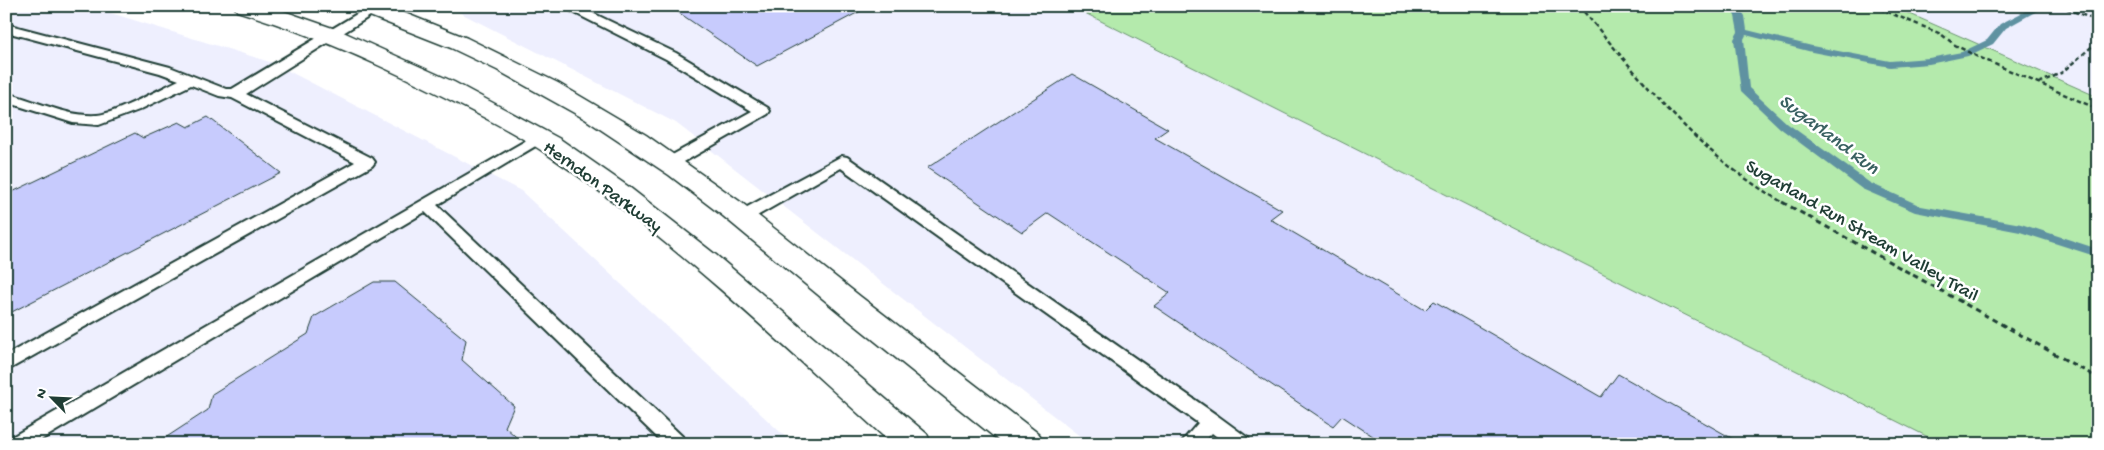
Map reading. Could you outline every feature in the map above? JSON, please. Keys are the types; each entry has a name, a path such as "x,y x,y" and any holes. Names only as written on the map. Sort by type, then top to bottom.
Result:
{"main road":[{"name":"Herndon Parkway","path":"245,6 332,36 424,76 539,138 575,161 721,274 915,444"},
{"path":"373,7 465,45 569,98 606,120 670,163 742,217 826,286 1027,444"}],"lane":[{"path":"567,6 670,56 763,112 670,163"},
{"path":"235,94 332,36 373,7"},
{"path":"6,28 165,70 224,93 235,94 274,112 367,162 6,364"},
{"path":"6,97 73,118 99,120 134,107 191,80"},
{"path":"17,444 539,138"},
{"path":"742,217 842,161 1241,444"},
{"path":"426,204 676,444"},
{"path":"1190,444 1211,422"}],"path":[{"name":"Sugarland Run Stream Valley Trail","path":"1579,6 1670,112 1698,141 1732,170 1768,194 2098,378"},
{"path":"1873,6 1941,34 1955,45 1976,56 2098,109"},
{"path":"2060,6 2098,21"},
{"path":"2039,84 2062,73 2095,44 2098,44"}],"shaded area":[{"path":"6,6 88,6 273,63 521,191 793,444 6,444"},
{"path":"447,6 1171,6 2093,444 1090,444 676,123"},
{"path":"1892,6 2098,6 2098,97"}],"green space":[{"path":"1071,6 1892,6 2098,97 2098,444 1942,444"}],"building":[{"path":"669,6 870,6 757,66"},
{"path":"1072,74 1168,129 1155,138 1282,210 1270,219 1425,310 1434,301 1601,397 1618,374 1742,444 1385,444 1342,416 1333,426 1154,306 1170,293 1048,213 1022,232 927,168"},
{"path":"208,117 281,173 6,315 6,203 10,201 6,195 135,133 143,138 179,122 188,127"},
{"path":"374,282 395,282 466,340 462,360 514,406 505,427 524,444 156,444 208,410 212,394 308,334 314,317"}],"waterway":[{"name":"Sugarland Run","path":"1733,6 1740,16 1743,32"},
{"path":"1743,32 1812,49 1890,64 1929,61 1965,54 1990,42 2003,26 2042,6"},
{"name":"Sugarland Run","path":"1743,32 1739,39 1744,89 1784,126 1866,186 1919,209 2021,228 2098,253"}]}
